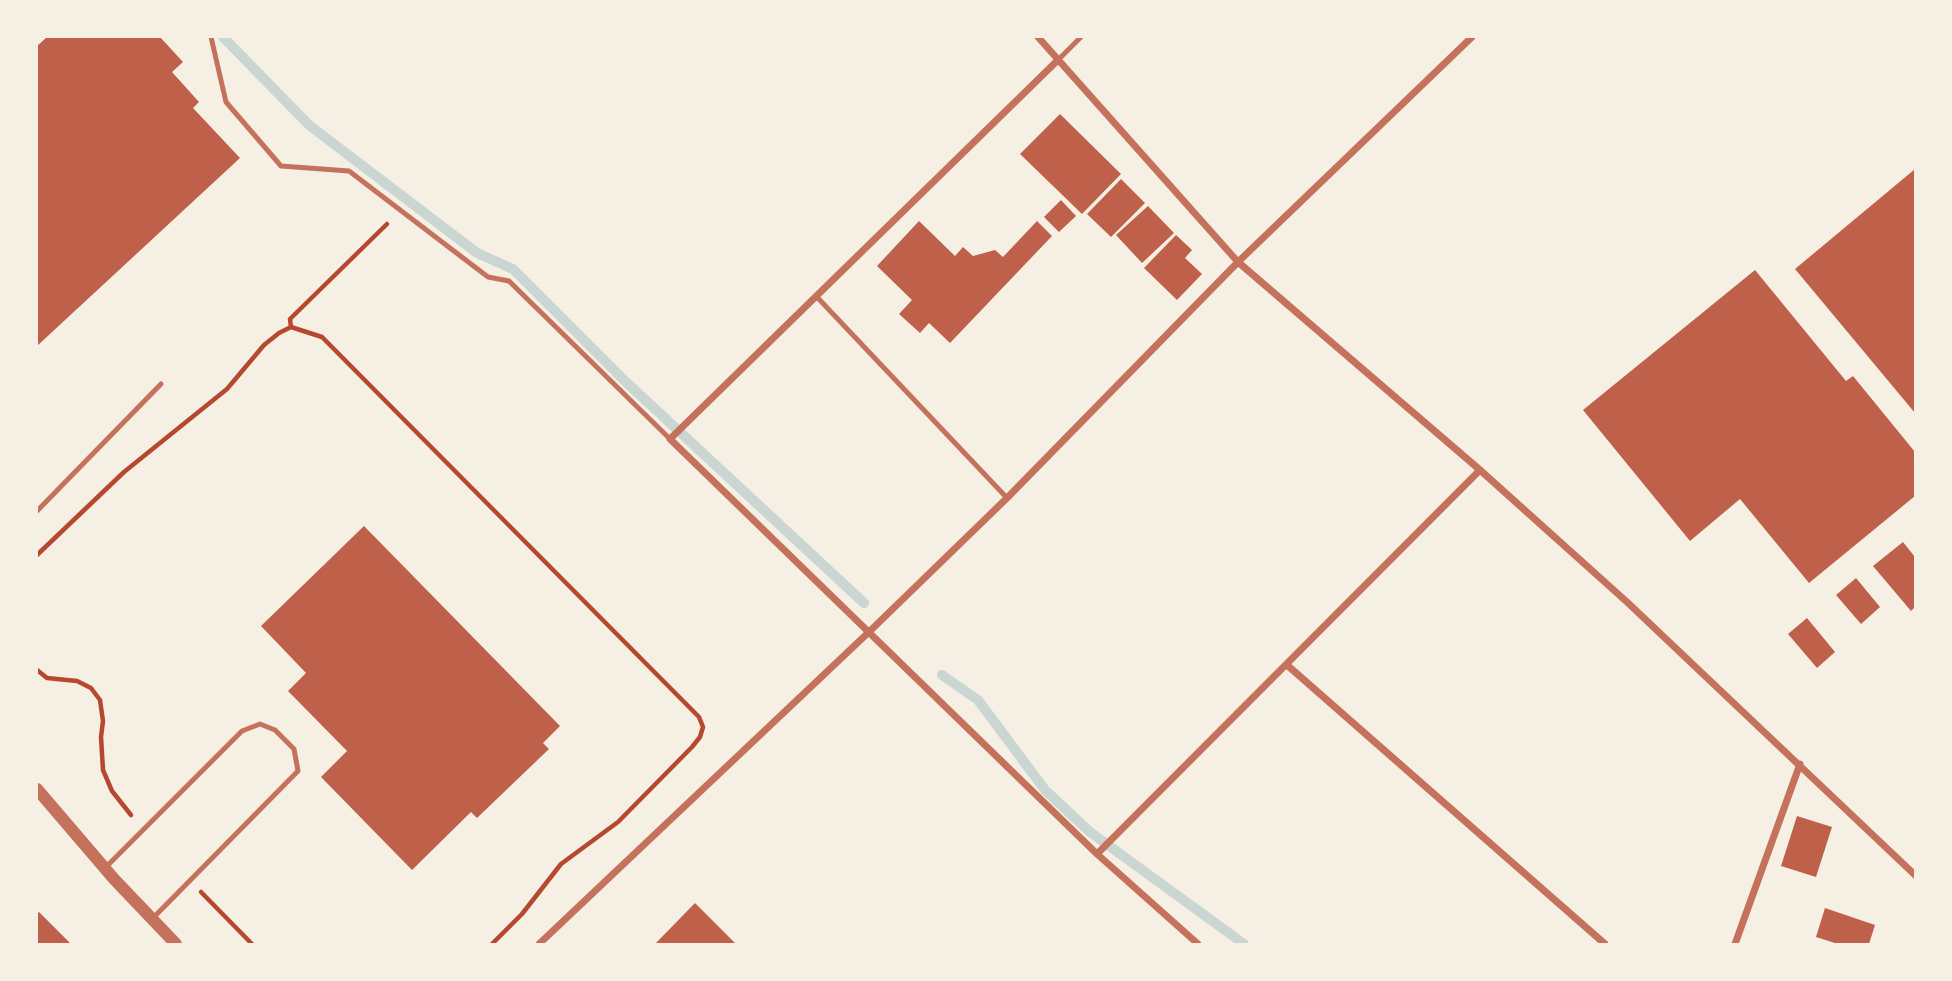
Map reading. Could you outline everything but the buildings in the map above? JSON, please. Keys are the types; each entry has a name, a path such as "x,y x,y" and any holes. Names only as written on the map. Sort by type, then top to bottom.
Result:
{"street":[{"path":"1038,37 1238,262 1480,470 1627,602 1915,875"},
{"path":"538,944 1007,498 1238,262 1472,37"},
{"path":"1057,61 670,439 1097,855 1198,944"},
{"path":"1097,855 1480,470"},
{"path":"1287,665 1605,944"},
{"path":"1735,944 1800,764"},
{"path":"37,789 105,868 176,944"}],"lane":[{"path":"211,37 226,102 281,166 349,171 488,277 509,281 670,439"},
{"path":"1057,61 1082,37"},
{"path":"816,296 1007,498"},
{"path":"37,511 161,384"},
{"path":"105,868 242,731 260,724 275,730 294,749 298,771 152,919"}],"path":[{"path":"291,327 290,319 401,211"},
{"path":"37,555 124,472 227,389 264,345 279,332 291,327 322,337 699,717 703,727 700,737 692,747 607,832 561,864 522,914 492,944"},
{"path":"37,670 47,678 77,681 91,688 100,700 103,770 112,792 144,829"},
{"path":"191,881 251,944"}],"waterway":[{"path":"223,37 309,125 477,253 513,269 626,382 864,603"},
{"path":"942,675 978,700 1045,790 1090,832 1244,944"}]}
